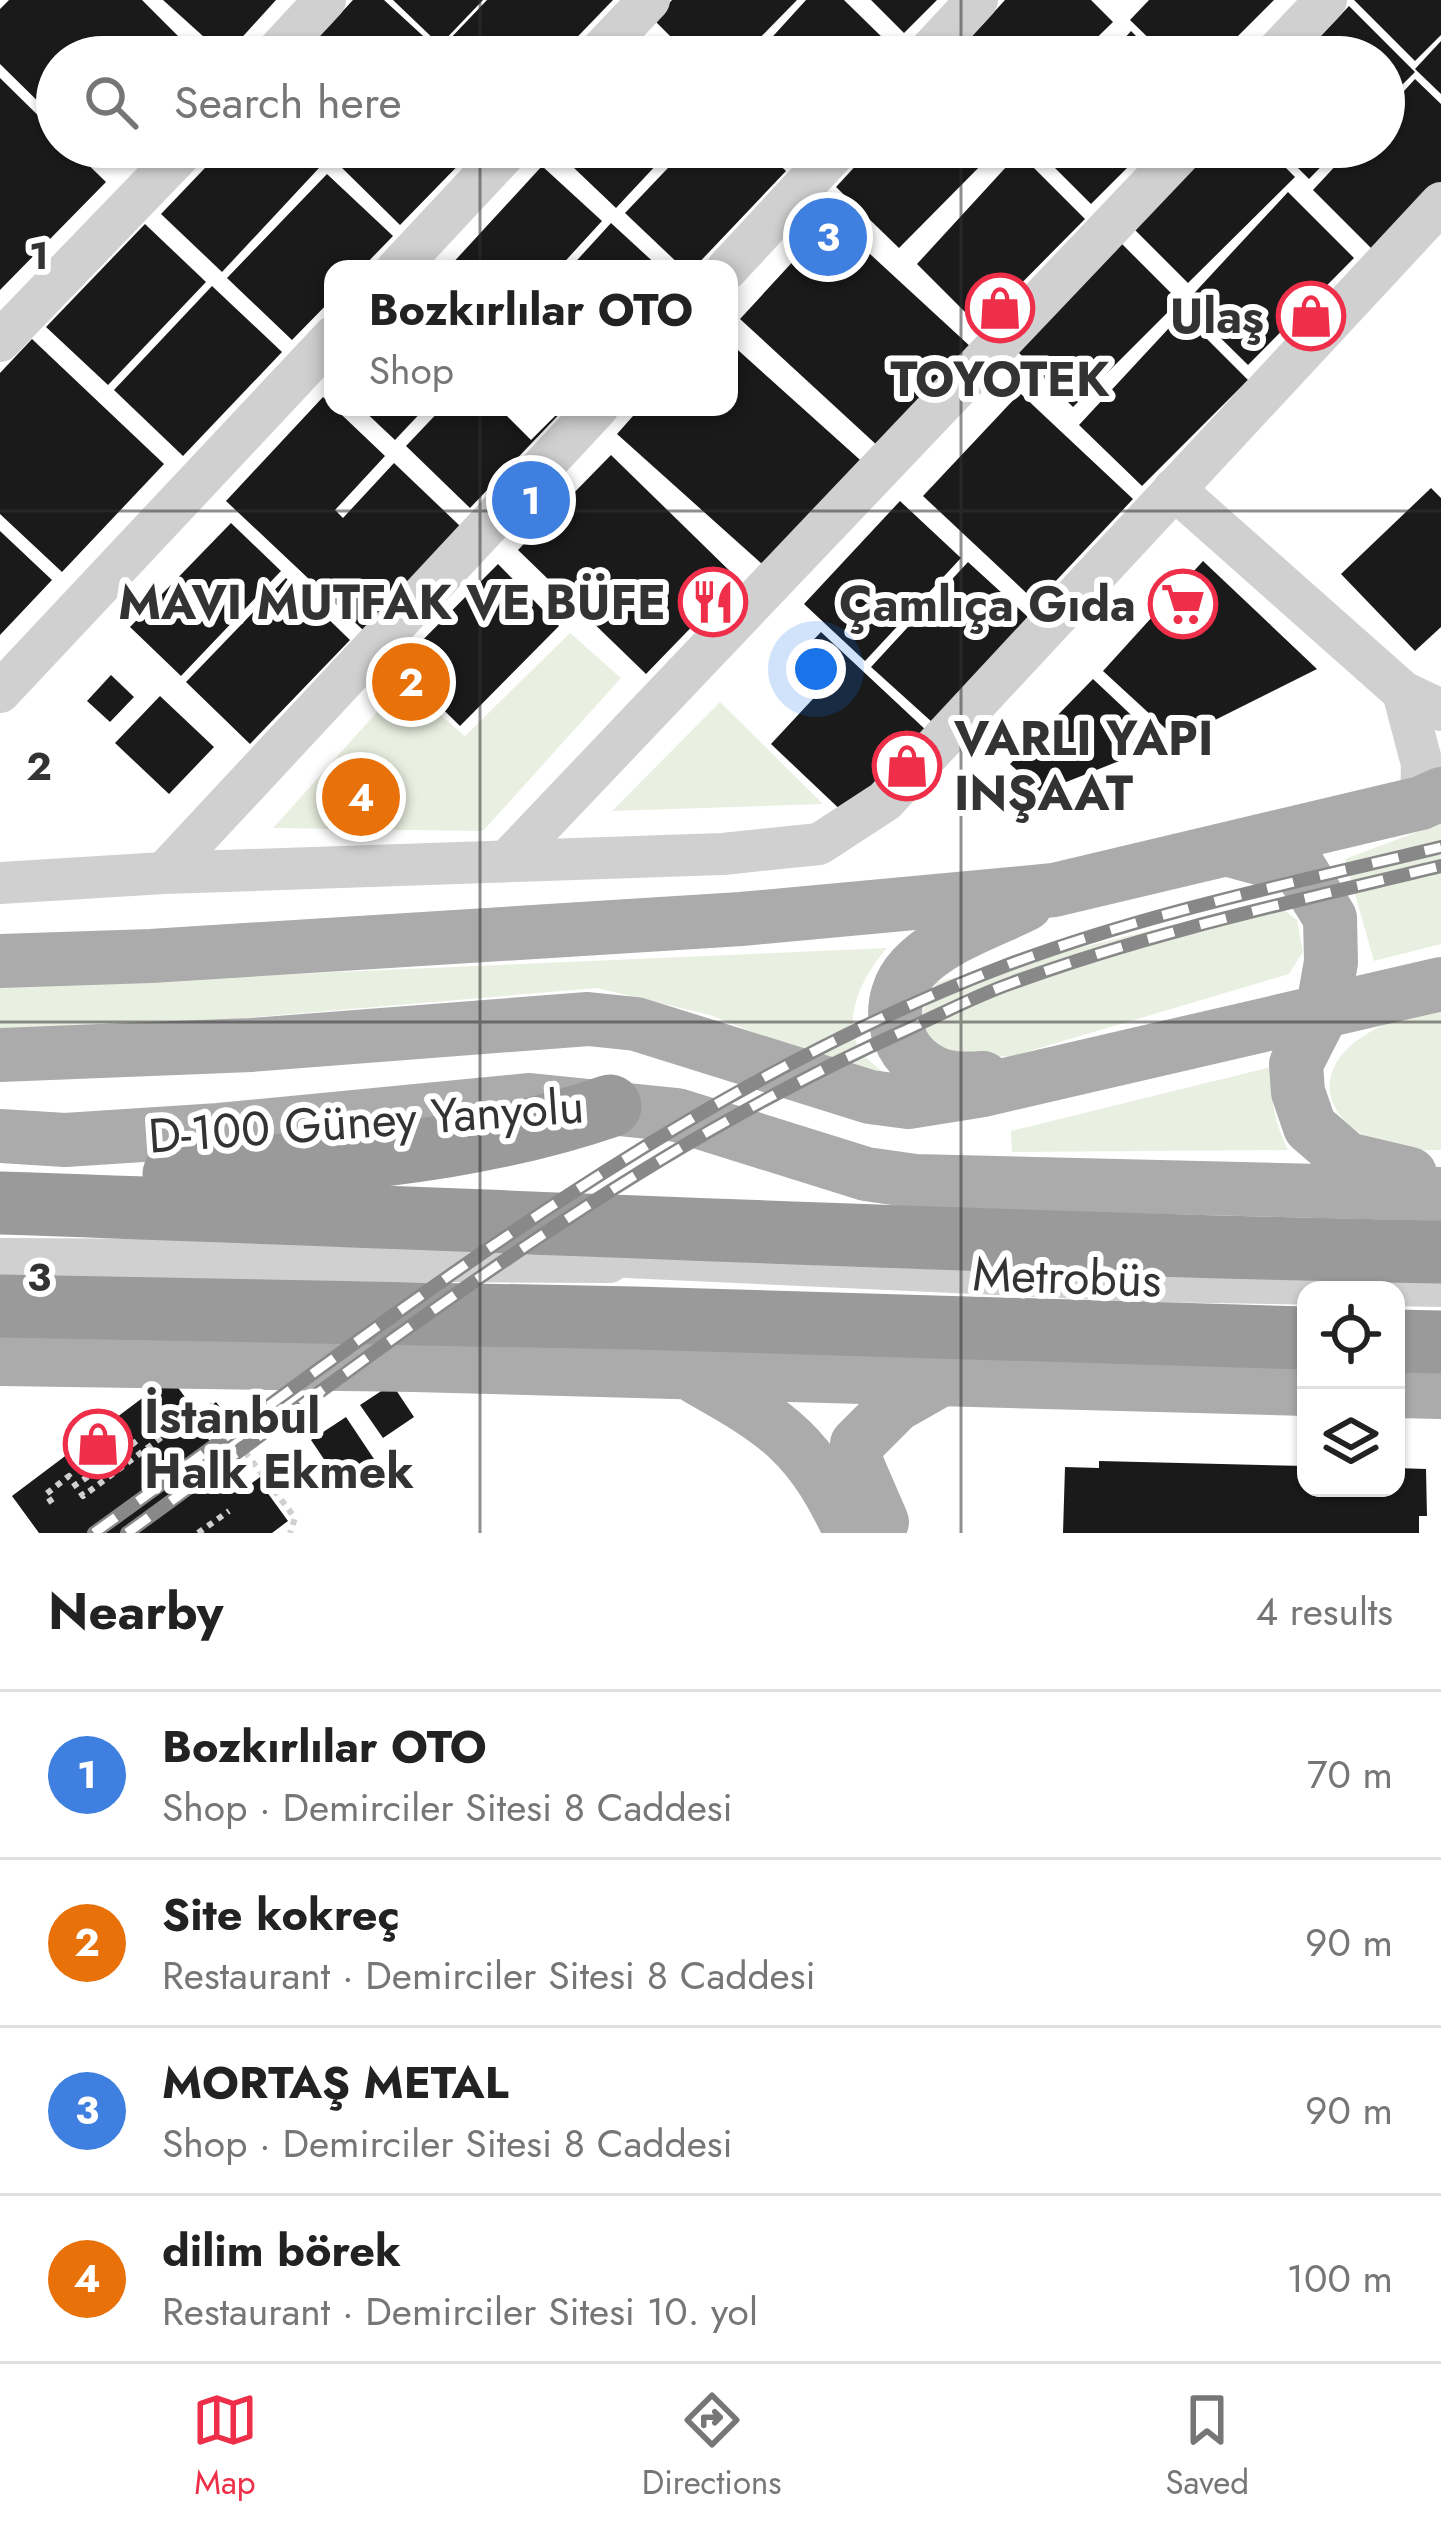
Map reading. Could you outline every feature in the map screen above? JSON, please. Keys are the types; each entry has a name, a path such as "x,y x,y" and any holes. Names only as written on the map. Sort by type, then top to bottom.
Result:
{"highway":[{"path":"0,1175 188,1174 370,1158 574,1118 610,1106"},
{"path":"0,1204 510,1219 1048,1243 1441,1252"},
{"path":"0,1306 1297,1338"},
{"path":"1405,1341 1441,1342"}],"main road":[{"path":"0,961 741,920 1054,890 1431,798"},
{"path":"1226,849 1300,869 1330,918 1331,962 1322,1013 1296,1064 1298,1092 1310,1127 1347,1159 1441,1182"},
{"path":"1046,1073 963,1079 932,1073 900,1039 894,1007 898,987 916,964 1054,890"},
{"path":"0,1054 251,1045 588,1019 636,1024 870,1096 908,1102 982,1090 1441,984"},
{"name":"D-100 Güney Yanyolu","path":"0,1136 65,1140 219,1130 530,1100 677,1115 866,1174 915,1181 1441,1194"},
{"path":"0,1359 1297,1389"},
{"path":"692,1374 772,1420 800,1445 828,1483 851,1533"},
{"path":"888,1533 856,1462 857,1444 896,1405 940,1380"},
{"path":"1405,1391 1441,1392"}],"street":[{"path":"292,36 325,0"},
{"path":"616,36 649,0"},
{"path":"944,36 977,0"},
{"path":"1292,36 1326,0"},
{"path":"0,341 167,168"},
{"path":"405,260 491,168"},
{"path":"735,260 821,168"},
{"path":"508,860 1166,168"},
{"path":"0,883 723,854 819,844 884,801 1441,203"},
{"path":"0,692 324,347"},
{"path":"164,873 590,416"},
{"path":"1174,489 1422,701 1418,738 1431,798"},
{"path":"0,1223 694,1262"},
{"path":"0,1259 694,1262"},
{"name":"Metrobüs","path":"694,1262 1150,1281 1441,1286"}],"path":[{"path":"153,1360 184,1372 295,1518 290,1533"},
{"path":"52,1503 46,1494 69,1476 83,1496 170,1431"},
{"path":"83,1480 138,1440"},
{"path":"198,1533 229,1511"}],"green space":[{"path":"570,633 621,678 483,831 273,828 403,683 465,736"},
{"path":"720,702 823,804 612,811"},
{"path":"1441,823 1441,944 1374,961 1345,859"},
{"path":"1272,901 1297,920 1303,952 1289,974 1013,1056 971,1058 935,1053 919,1020 937,982"},
{"path":"887,948 862,985 853,1028 864,1055 895,1081 844,1069 710,1015 597,988 140,1027 0,1029 0,983"},
{"path":"1441,1011 1441,1150 1391,1148 1360,1133 1343,1119 1333,1102 1330,1085 1344,1052 1386,1024"},
{"path":"1275,1066 1274,1109 1288,1150 1012,1152 1011,1131"}],"building":[{"path":"9,0 142,0 178,36 36,36 36,99 0,64 0,9"},
{"path":"163,0 276,0 243,36 203,36"},
{"path":"353,0 384,0 423,36 320,36"},
{"path":"393,0 483,0 449,36 431,36"},
{"path":"487,0 613,0 578,36 453,36"},
{"path":"672,0 797,0 762,36 670,36 654,20"},
{"path":"806,0 844,0 881,36 773,36"},
{"path":"871,0 937,0 904,33"},
{"path":"1005,0 1091,0 1113,22 1099,36 972,36"},
{"path":"1149,0 1274,0 1238,36 1146,36 1130,20"},
{"path":"1354,0 1441,0 1441,35 1415,61 1405,51 1405,36 1390,36"},
{"path":"1349,6 1379,36 1321,36"},
{"path":"1441,41 1441,94 1415,69"},
{"path":"1405,62 1415,72 1405,82"},
{"path":"0,78 36,113 36,168 92,168 106,182 0,290"},
{"path":"1415,79 1441,104 1441,186 1375,252 1313,190 1333,168 1405,168 1405,90"},
{"path":"205,168 319,168 222,272 161,214"},
{"path":"342,168 456,168 400,225"},
{"path":"540,168 602,221 566,260 456,260"},
{"path":"574,168 653,168 616,208"},
{"path":"668,168 786,171 702,260 675,260 625,213"},
{"path":"854,168 978,168 899,248 836,187"},
{"path":"1005,168 1034,168 1085,219 979,326 917,264"},
{"path":"1055,168 1127,168 1091,204"},
{"path":"1175,168 1286,168 1295,177 1188,283 1126,221"},
{"path":"1298,168 1320,168 1309,179"},
{"path":"327,174 393,236 370,260 324,260 324,307 292,340 227,278"},
{"path":"1288,192 1354,258 1248,365 1185,303"},
{"path":"832,219 972,348 880,448 740,319"},
{"path":"611,223 651,260 577,260"},
{"path":"145,224 206,282 108,385 46,327"},
{"path":"1113,235 1179,301 1073,407 1011,345"},
{"path":"212,286 282,352 183,456 114,390"},
{"path":"1182,314 1248,380 1142,486 1079,425"},
{"path":"32,339 164,464 62,572 0,514 0,373"},
{"path":"738,350 868,467 772,573 617,434 633,416 738,416"},
{"path":"1020,393 1133,499 1036,602 923,496"},
{"path":"323,397 324,416 343,416 385,456 335,510 343,518 394,463 460,526 363,630 226,501"},
{"path":"370,416 418,416 395,440"},
{"path":"434,416 557,416 470,508 406,446"},
{"path":"611,455 738,579 646,674 518,550"},
{"path":"1431,488 1441,498 1441,627 1415,651 1341,574"},
{"path":"900,501 961,558 865,661 804,604"},
{"path":"231,523 281,571 181,676 130,627"},
{"path":"0,531 52,580 0,635"},
{"path":"1203,561 1317,669 1177,739 1103,671"},
{"path":"968,562 1039,627 943,732 871,667"},
{"path":"498,564 559,626 460,726 398,665"},
{"path":"286,578 350,640 250,744 186,682"},
{"path":"821,632 928,732 848,817 771,744 824,687 795,659"},
{"path":"111,675 134,697 110,722 87,701"},
{"path":"1093,679 1162,744 1041,792 1010,764"},
{"path":"160,696 214,747 169,794 115,743"},
{"path":"165,1381 174,1382 198,1415 216,1402 223,1411 200,1428 245,1488 275,1466 281,1475 264,1488 288,1521 272,1533 39,1533 12,1496"},
{"path":"392,1384 414,1417 383,1438 360,1405"},
{"path":"346,1417 374,1459 340,1483 311,1440"},
{"path":"1099,1461 1297,1466 1297,1497 1405,1497 1405,1468 1426,1469 1427,1516 1419,1516 1419,1533 1063,1533 1065,1467 1099,1468"}],"railway":[{"path":"94,1533 531,1220 759,1080 878,1020 1056,948 1220,900 1441,847"},
{"path":"127,1533 503,1262 599,1198 799,1082 998,988 1064,965 1224,918 1441,866"}],"place":[{"name":"MORTAŞ METAL","path":"828,237"},
{"name":"TOYOTEK","path":"1000,308"},
{"name":"Ulaş","path":"1311,316"},
{"name":"Bozkırlılar OTO","path":"531,500"},
{"name":"MAVI MUTFAK VE BÜFE","path":"713,602"},
{"name":"Çamlıça Gıda","path":"1183,604"},
{"name":"Site kokreç","path":"411,682"},
{"name":"VARLI YAPI INŞAAT","path":"907,766"},
{"name":"dilim börek","path":"361,797"},
{"name":"İstanbul Halk Ekmek","path":"98,1444"}]}
